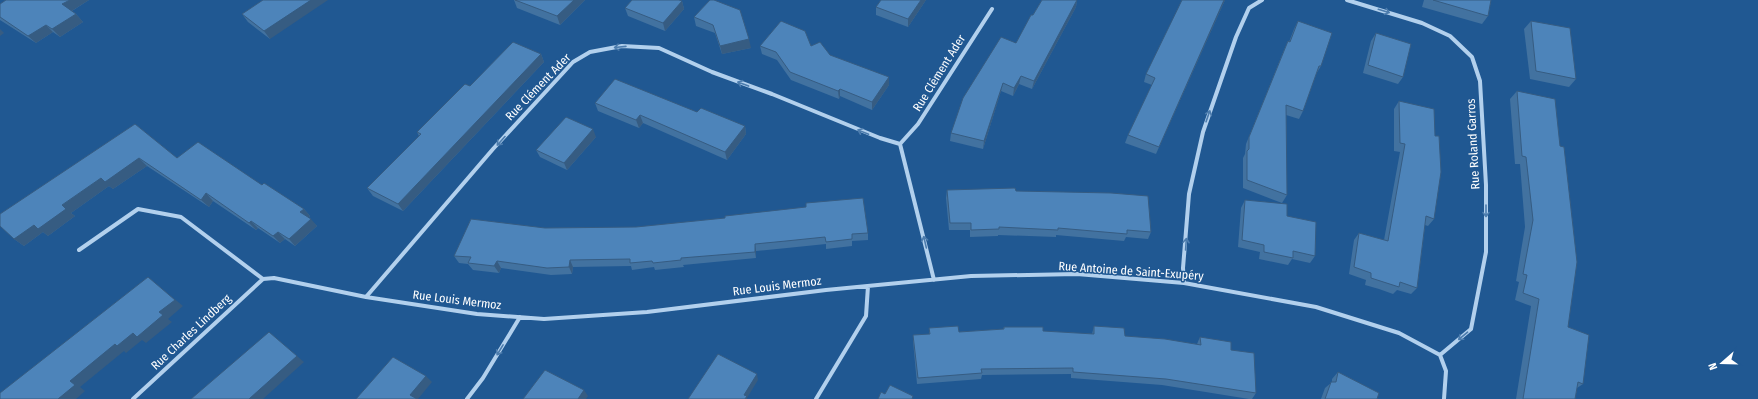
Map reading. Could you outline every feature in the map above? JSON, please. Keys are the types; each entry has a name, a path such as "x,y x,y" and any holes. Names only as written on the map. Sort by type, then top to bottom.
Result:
{"street":[{"path":"1184,282 1189,194 1203,132 1236,37 1249,8 1262,0"},
{"name":"Rue Roland Garros","path":"1347,0 1422,23 1450,36 1472,57 1480,81 1486,185 1486,252 1471,329 1440,355"},
{"name":"Rue Clément Ader","path":"366,297 493,149 573,62 590,52 622,46 659,48 712,72 772,94 880,138 900,144 918,124 992,9"},
{"path":"900,144 934,280"},
{"path":"79,250 138,209 182,217 263,279"},
{"name":"Rue Antoine de Saint-Exupéry","path":"868,286 971,276 1078,274 1184,282 1316,307 1399,333 1440,355"},
{"name":"Rue Louis Mermoz","path":"263,279 274,278 366,297 477,314 544,319 647,312 868,286"},
{"name":"Rue Charles Lindberg","path":"134,399 263,279"},
{"path":"816,399 866,316 868,286"},
{"path":"467,399 484,378 520,317"},
{"path":"1440,355 1446,371 1444,399"}],"building":[{"path":"6,0 70,0 62,4 76,14 52,29 46,25 28,36 0,17 0,4"},
{"path":"263,0 311,0 264,31 242,14"},
{"path":"515,0 574,0 557,16"},
{"path":"632,0 682,1 663,23 625,8"},
{"path":"710,0 714,0 740,10 749,39 720,46 713,25 694,17"},
{"path":"881,0 921,0 908,19 876,7"},
{"path":"1042,0 1077,0 1034,81 1021,76 1014,88 1003,83 984,141 951,133 963,98 1001,37 1016,43 1031,15 1033,15"},
{"path":"1182,0 1224,0 1159,147 1128,135 1155,78 1146,74"},
{"path":"1433,0 1491,0 1488,16"},
{"path":"781,21 805,31 811,46 820,42 830,55 889,77 872,102 840,89 838,91 790,72 776,52 760,46"},
{"path":"1298,21 1332,33 1303,111 1286,105 1287,195 1247,180 1247,151 1249,149 1249,137 1288,41 1290,42"},
{"path":"1531,21 1570,28 1576,79 1536,71"},
{"path":"1376,33 1411,44 1403,77 1368,65"},
{"path":"513,42 541,54 398,204 367,188 421,134 417,132 465,84 470,86"},
{"path":"615,79 697,112 701,108 745,126 725,152 640,115 636,120 595,103"},
{"path":"1517,91 1555,99 1560,146 1564,147 1577,262 1568,327 1589,335 1583,384 1578,382 1575,399 1523,399 1539,299 1523,293 1527,275 1523,274 1533,220 1526,157 1522,156"},
{"path":"1399,101 1434,109 1435,136 1439,136 1441,172 1434,219 1426,216 1417,288 1400,282 1399,287 1371,278 1371,273 1354,267 1359,233 1388,241 1405,144 1400,143"},
{"path":"566,117 593,129 564,163 536,150"},
{"path":"135,124 177,158 198,142 262,185 264,183 304,209 300,212 311,219 289,239 278,232 273,236 251,221 249,223 206,193 201,200 139,158 105,182 101,178 62,205 66,209 38,229 34,225 14,239 0,226 0,214"},
{"path":"1015,188 1016,191 1111,193 1148,196 1151,232 1127,230 1127,234 1058,228 1058,230 999,227 999,229 971,230 971,223 950,223 947,190"},
{"path":"863,198 868,233 852,234 852,239 826,242 825,237 755,244 755,252 681,258 681,260 653,263 652,261 630,263 630,259 570,260 569,267 547,268 497,261 494,266 468,263 471,257 454,256 471,219 545,228 636,227 725,218 725,216 806,207 806,203"},
{"path":"1245,200 1287,204 1287,216 1316,222 1315,256 1293,251 1293,258 1264,252 1264,245 1242,240"},
{"path":"148,277 175,300 159,312 163,315 137,337 133,333 117,346 115,344 70,381 75,385 58,399 0,399 0,393"},
{"path":"958,326 959,332 1004,329 1004,327 1043,327 1043,331 1094,334 1094,326 1124,328 1125,336 1165,339 1201,345 1200,337 1231,342 1231,350 1254,353 1256,393 1166,379 1073,372 1073,368 981,369 982,373 918,378 913,335 930,334 929,328"},
{"path":"269,332 297,356 249,399 191,399"},
{"path":"718,354 757,374 744,395 747,396 745,399 688,399"},
{"path":"393,357 426,376 410,395 417,399 356,399"},
{"path":"545,370 584,390 578,399 523,399"},
{"path":"1338,372 1379,393 1377,399 1325,399 1331,382 1336,382"},
{"path":"890,385 913,396 912,399 878,399 881,392 885,394"}]}
